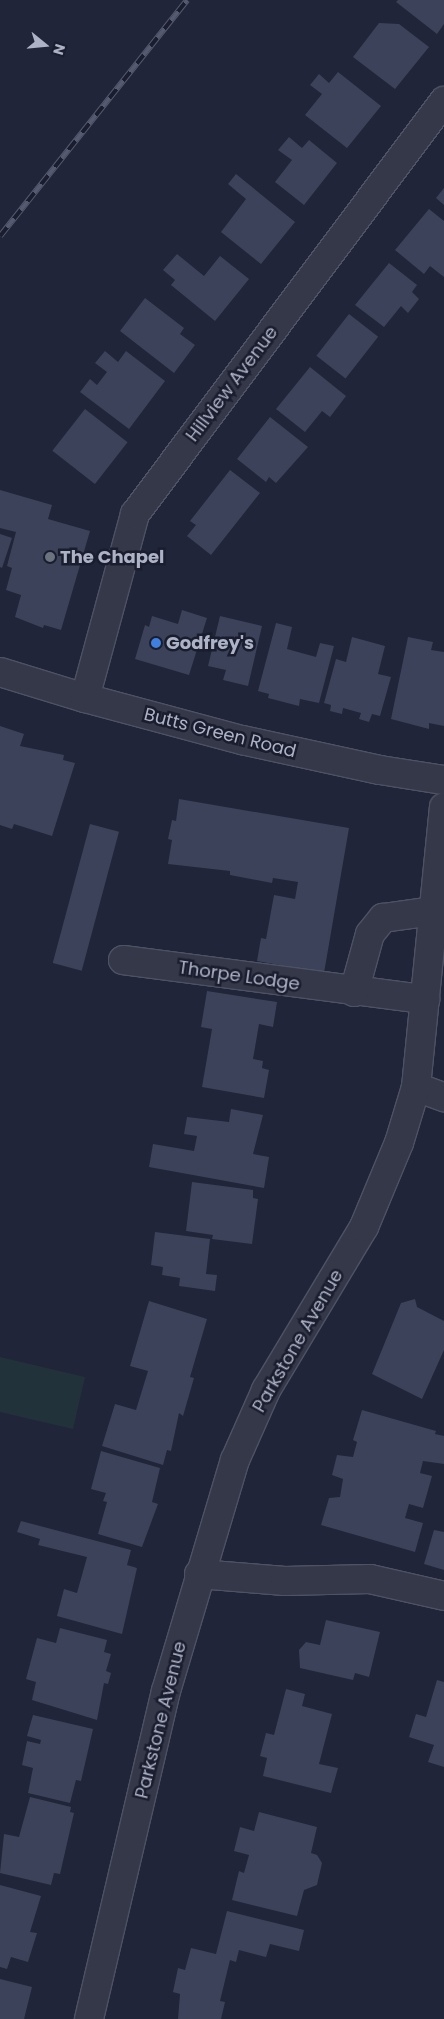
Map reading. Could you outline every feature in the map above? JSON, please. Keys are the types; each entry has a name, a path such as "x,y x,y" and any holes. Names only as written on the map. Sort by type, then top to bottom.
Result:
{"street":[{"name":"Hillview Avenue","path":"84,698 135,514 444,100"},
{"name":"Butts Green Road","path":"0,672 84,698 252,742 380,770 444,780"},
{"name":"Parkstone Avenue","path":"88,2019 166,1691 199,1574 235,1460 266,1390 364,1227 399,1143 416,1087 426,1000 432,911 444,807"},
{"path":"354,992 370,934 383,918 432,911"},
{"name":"Thorpe Lodge","path":"123,960 426,1000"},
{"path":"416,1087 444,1098"},
{"path":"199,1574 285,1581 370,1579 444,1596"}],"shaded area":[{"path":"0,1357 85,1377 73,1429 0,1412"}],"building":[{"path":"398,0 444,0 444,24 437,34 396,2"},
{"path":"379,23 399,24 429,47 395,89 353,57"},
{"path":"338,72 381,106 347,148 305,115 322,94 310,85 319,74 329,83"},
{"path":"289,137 302,148 309,140 337,163 304,205 275,182 292,160 278,150"},
{"path":"236,174 295,222 261,264 221,232 246,199 228,184"},
{"path":"444,188 444,205 436,198"},
{"path":"429,209 444,221 444,277 430,266 424,274 395,250"},
{"path":"177,254 204,276 220,256 249,279 215,321 171,285 175,280 163,270"},
{"path":"389,263 417,285 412,292 419,299 408,313 401,306 384,327 355,305"},
{"path":"145,298 184,328 180,334 195,345 174,373 120,331"},
{"path":"349,314 378,337 346,379 316,356"},
{"path":"105,351 118,362 126,351 165,381 129,429 80,392 90,379 97,385 107,372 95,363"},
{"path":"310,367 346,396 330,417 322,411 305,432 276,409"},
{"path":"85,409 128,442 95,484 52,451"},
{"path":"270,417 308,447 276,483 269,477 266,482 237,459"},
{"path":"230,470 260,493 211,555 187,536 196,525 190,521"},
{"path":"0,490 52,505 48,519 90,531 61,630 44,625 43,628 15,617 21,595 6,590 12,568 7,566 16,532 0,528"},
{"path":"0,534 12,538 2,568 0,567"},
{"path":"182,610 207,618 189,675 135,659 145,625 149,627 152,616 178,624"},
{"path":"220,616 262,626 248,686 223,680 226,670 208,666"},
{"path":"276,623 292,627 287,649 316,657 320,643 334,646 319,703 300,699 299,706 268,698 269,694 258,691"},
{"path":"352,637 385,646 378,674 391,677 380,716 372,714 369,722 359,719 361,713 343,708 342,714 330,711 331,705 324,703 336,659 346,662"},
{"path":"408,637 433,642 431,650 444,652 444,726 429,723 429,729 391,719"},
{"path":"0,726 24,734 20,746 64,755 63,760 75,763 52,836 14,824 12,829 0,825"},
{"path":"179,799 349,828 324,973 257,961 261,938 266,939 274,895 295,899 298,882 273,878 272,883 230,875 230,871 168,864 172,840 168,839 172,820 176,821"},
{"path":"90,824 119,832 82,971 53,963"},
{"path":"207,991 277,1002 273,1027 259,1024 253,1059 263,1061 262,1068 269,1070 264,1098 202,1087 212,1029 201,1027"},
{"path":"231,1109 263,1115 253,1154 269,1157 264,1188 149,1167 153,1144 194,1151 197,1136 184,1134 187,1117 229,1122"},
{"path":"192,1182 253,1190 253,1198 258,1199 252,1244 212,1239 213,1235 186,1231"},
{"path":"155,1232 210,1239 206,1274 217,1275 215,1291 179,1286 180,1278 162,1275 163,1267 151,1265"},
{"path":"415,1299 417,1307 444,1321 444,1350 422,1399 372,1374 401,1303"},
{"path":"149,1301 207,1319 190,1377 194,1378 183,1416 179,1413 171,1451 167,1450 163,1465 102,1446 115,1404 136,1410 148,1371 130,1366"},
{"path":"362,1410 436,1431 435,1434 444,1436 444,1464 423,1461 420,1473 432,1476 423,1508 409,1504 405,1518 423,1523 415,1552 321,1525 329,1498 340,1497 343,1479 332,1475 337,1455 353,1457 357,1442 353,1440"},
{"path":"101,1451 160,1468 152,1502 158,1504 142,1547 98,1534 107,1502 103,1501 106,1493 91,1489"},
{"path":"21,1521 131,1550 127,1565 137,1568 122,1634 57,1616 64,1589 77,1593 87,1557 38,1545 40,1539 17,1532"},
{"path":"434,1530 444,1532 444,1570 424,1564"},
{"path":"326,1620 380,1632 369,1677 355,1673 353,1680 300,1668 299,1650 306,1642 320,1645"},
{"path":"60,1628 107,1640 104,1652 111,1654 106,1671 111,1673 108,1684 104,1683 97,1720 32,1700 36,1682 26,1679 37,1638 56,1643"},
{"path":"437,1680 444,1682 444,1767 428,1762 434,1745 409,1737 416,1714 426,1717"},
{"path":"286,1689 305,1694 302,1706 332,1714 319,1764 338,1768 331,1793 263,1776 267,1758 260,1756 266,1733 274,1735"},
{"path":"33,1715 93,1729 81,1781 76,1780 70,1803 28,1793 33,1768 22,1765 27,1741 40,1744 41,1740 27,1736"},
{"path":"30,1797 71,1807 70,1812 74,1813 60,1874 54,1873 51,1885 0,1873 4,1834 19,1837"},
{"path":"259,1812 317,1827 311,1853 317,1855 322,1863 317,1885 304,1890 297,1916 232,1900 239,1871 244,1873 249,1855 234,1851 240,1827 254,1831"},
{"path":"0,1885 41,1896 30,1932 37,1933 28,1962 11,1957 7,1969 0,1967"},
{"path":"227,1911 304,1930 299,1951 270,1944 266,1957 239,1950 236,1962 230,1960 220,2001 225,2002 221,2019 178,2019 180,1994 173,1992 178,1968 185,1970 191,1948 216,1954"},
{"path":"0,1979 32,1987 24,2019 0,2019"}],"railway":[{"path":"0,236 187,0"}],"place":[{"name":"The Chapel","path":"50,557"},
{"name":"Godfrey's","path":"156,643"}]}
